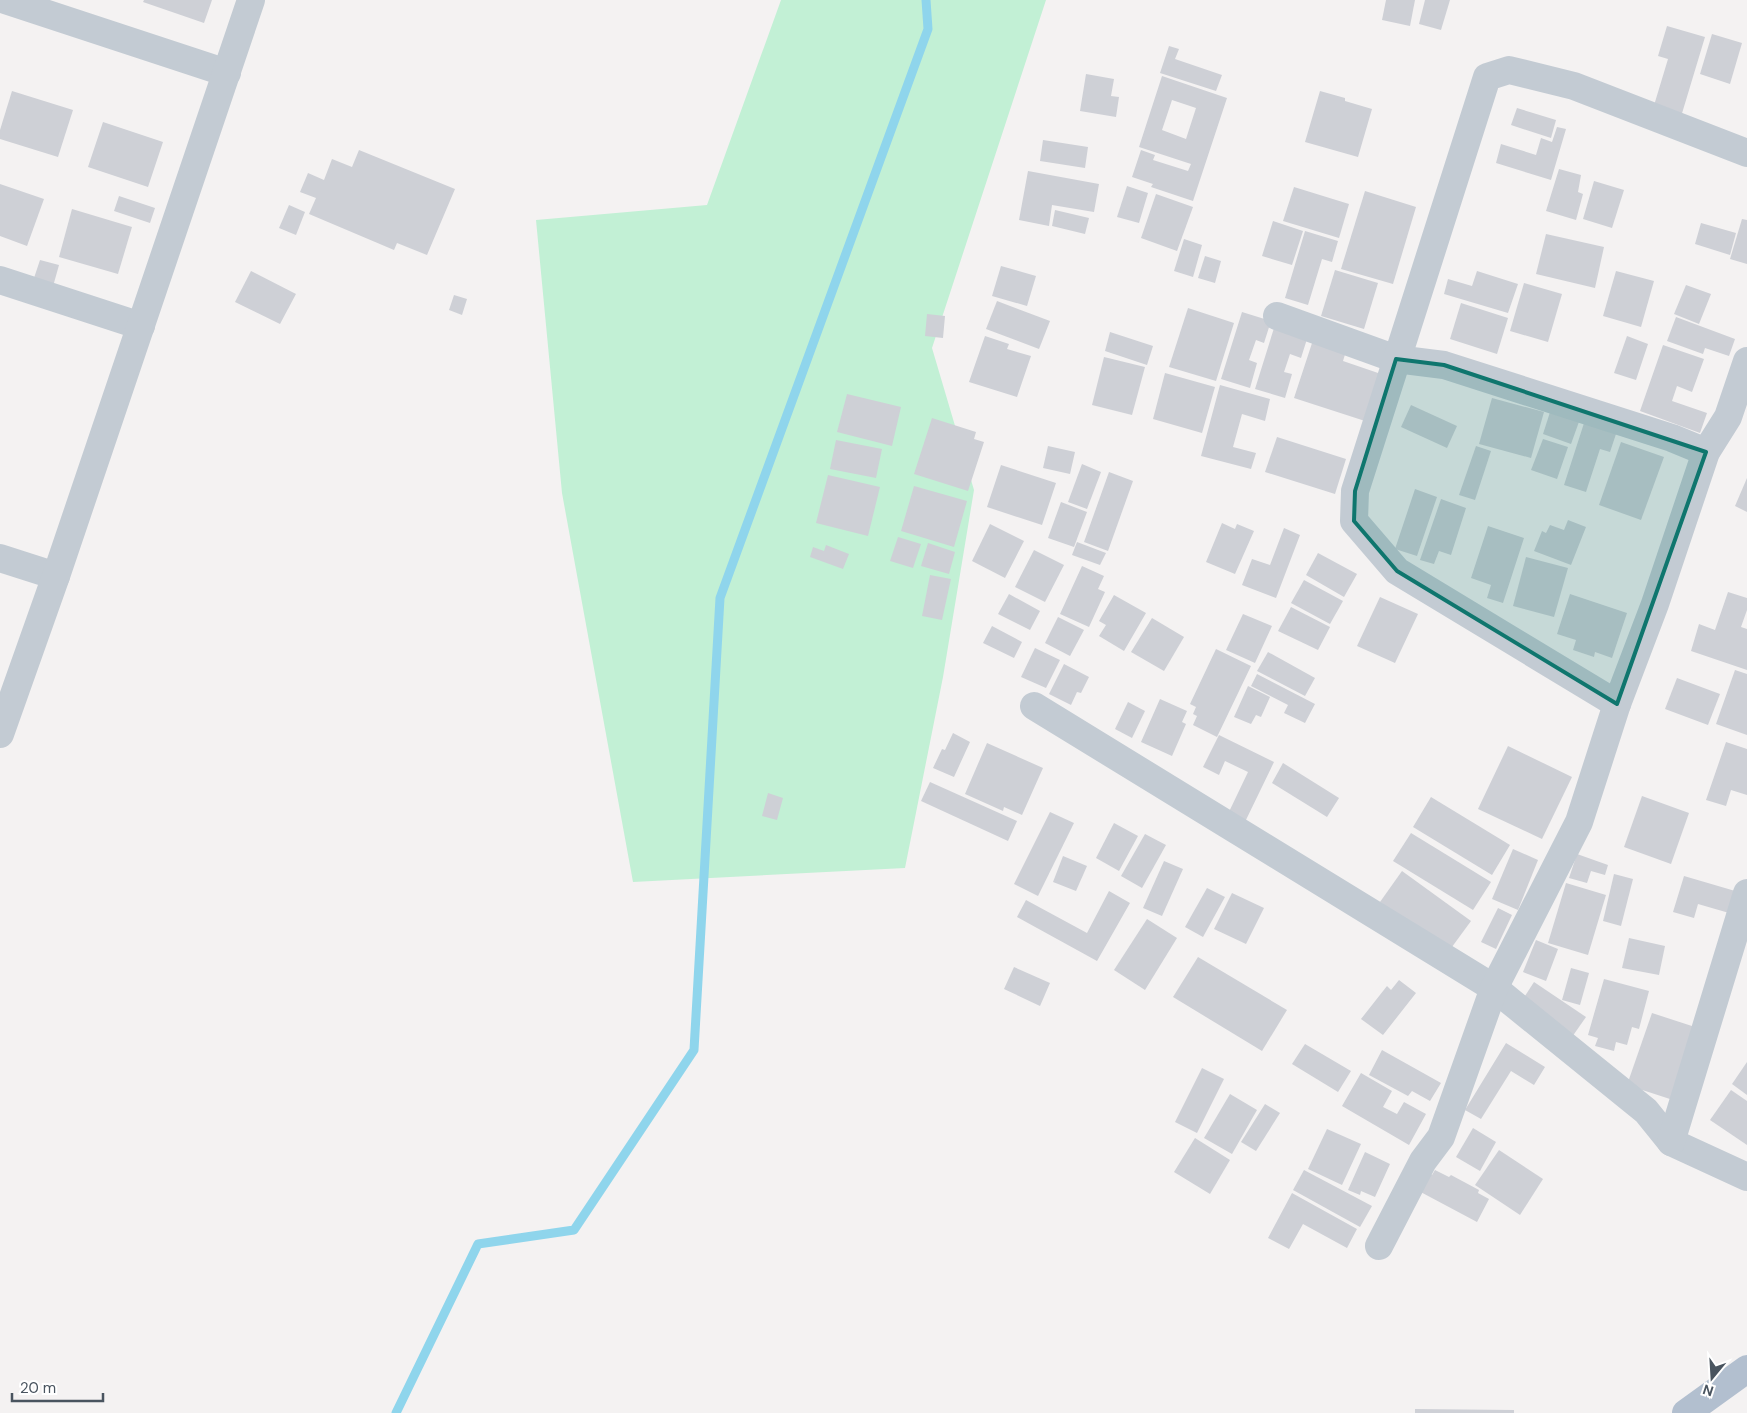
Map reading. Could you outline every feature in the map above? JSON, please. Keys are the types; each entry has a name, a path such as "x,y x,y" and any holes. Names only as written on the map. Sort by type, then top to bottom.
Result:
{"main road":[{"path":"1686,1413 1747,1368"}],"street":[{"path":"5,0 226,73"},
{"path":"0,734 56,576 251,0"},
{"path":"1617,704 1397,571 1354,521 1355,491 1487,77 1509,70 1574,86 1747,153"},
{"path":"0,280 141,326"},
{"path":"1277,316 1396,359 1444,365 1672,438 1706,452"},
{"path":"1379,1246 1423,1162 1442,1137 1494,988 1579,822 1617,704 1655,604 1706,452 1728,417 1747,361"},
{"path":"0,558 56,576"},
{"path":"1034,706 1494,988 1646,1112 1671,1142 1747,1176"},
{"path":"1671,1142 1747,893"}],"highlighted area":[{"path":"1396,359 1444,365 1706,452 1617,704 1397,571 1354,521 1355,491"}],"green space":[{"path":"781,0 1046,0 932,348 974,490 943,677 905,868 633,882 562,493 536,220 707,205"}],"building":[{"path":"144,0 212,0 204,23 143,2"},
{"path":"1386,0 1415,0 1410,26 1382,20"},
{"path":"1425,0 1450,0 1441,30 1419,24"},
{"path":"1667,26 1705,37 1680,120 1652,112 1668,59 1658,56"},
{"path":"1712,34 1742,43 1730,84 1700,74"},
{"path":"1169,46 1179,49 1175,59 1222,75 1216,91 1160,73"},
{"path":"1086,74 1114,79 1111,96 1119,97 1116,117 1080,111"},
{"path":"1162,76 1227,98 1193,201 1151,187 1153,184 1132,177 1141,150 1155,155 1153,160 1188,171 1191,164 1139,147","holes":["1172,100 1196,108 1186,139 1162,130"]},
{"path":"12,91 73,110 58,157 0,139 0,130"},
{"path":"1320,91 1345,98 1345,101 1372,109 1358,157 1305,142"},
{"path":"1517,108 1556,120 1551,138 1511,125"},
{"path":"103,122 163,142 148,187 88,167"},
{"path":"1557,127 1566,129 1551,180 1496,163 1501,144 1536,155 1541,138 1552,142"},
{"path":"1043,140 1088,147 1085,168 1040,161"},
{"path":"359,150 455,189 427,255 397,243 394,250 309,214 316,198 300,192 308,173 324,180 332,159 352,167"},
{"path":"1559,169 1581,175 1578,192 1583,194 1576,220 1546,211"},
{"path":"1028,171 1099,184 1094,212 1052,205 1049,226 1019,220"},
{"path":"1594,181 1624,190 1612,228 1583,219"},
{"path":"0,184 44,199 27,246 0,236"},
{"path":"1127,186 1148,193 1139,223 1117,217"},
{"path":"1294,187 1349,204 1339,238 1283,221"},
{"path":"1365,191 1416,207 1393,284 1341,269"},
{"path":"1156,194 1193,207 1177,251 1141,238"},
{"path":"119,196 155,208 150,223 114,211"},
{"path":"289,205 305,212 296,235 279,228"},
{"path":"72,209 132,227 118,274 59,257"},
{"path":"1055,210 1089,218 1085,234 1052,226"},
{"path":"1742,219 1747,220 1747,264 1730,259"},
{"path":"1273,221 1303,231 1292,265 1262,256"},
{"path":"1701,223 1736,233 1730,255 1695,244"},
{"path":"1305,231 1338,241 1332,262 1322,259 1308,305 1285,298"},
{"path":"1546,234 1604,247 1595,288 1536,274"},
{"path":"1184,239 1202,245 1193,277 1174,271"},
{"path":"1205,256 1221,261 1215,283 1198,278"},
{"path":"40,260 59,265 52,290 32,284"},
{"path":"1001,266 1036,276 1027,306 992,296"},
{"path":"1335,270 1378,283 1364,329 1321,316"},
{"path":"251,271 296,294 280,324 235,302"},
{"path":"1477,271 1518,284 1508,313 1444,294 1448,279 1472,286"},
{"path":"1616,271 1654,281 1641,327 1603,316"},
{"path":"1524,283 1562,294 1548,342 1510,331"},
{"path":"1686,285 1711,294 1699,324 1674,314"},
{"path":"454,295 467,299 462,315 449,310"},
{"path":"997,301 1050,321 1039,349 986,329"},
{"path":"1461,303 1508,318 1497,354 1450,339"},
{"path":"1188,308 1234,323 1216,381 1169,367"},
{"path":"1242,312 1271,321 1264,343 1256,340 1249,360 1257,363 1250,388 1221,379"},
{"path":"927,314 945,316 943,338 925,336"},
{"path":"1676,317 1735,339 1729,356 1705,348 1703,354 1667,341"},
{"path":"1274,328 1307,339 1301,358 1290,354 1284,372 1292,374 1285,398 1255,389"},
{"path":"1110,332 1153,346 1147,365 1105,351"},
{"path":"985,336 1009,344 1007,349 1031,356 1017,397 969,382"},
{"path":"1627,336 1648,344 1636,380 1614,373"},
{"path":"1314,337 1347,348 1343,361 1381,374 1365,421 1294,398"},
{"path":"1663,345 1704,359 1692,392 1677,386 1672,401 1707,413 1700,433 1640,411"},
{"path":"1104,357 1145,367 1132,415 1092,405"},
{"path":"1165,373 1215,387 1202,433 1153,419"},
{"path":"1220,385 1270,399 1265,421 1242,414 1233,447 1256,453 1251,469 1201,456"},
{"path":"847,394 901,407 892,446 837,432"},
{"path":"1492,398 1544,412 1531,458 1479,444"},
{"path":"1411,405 1457,426 1447,448 1401,427"},
{"path":"1551,409 1580,419 1571,444 1543,434"},
{"path":"932,418 976,432 974,439 984,442 968,491 914,474"},
{"path":"1585,420 1617,431 1610,452 1600,449 1586,492 1564,485"},
{"path":"1277,437 1346,459 1335,494 1265,472"},
{"path":"1543,439 1568,447 1557,479 1531,470"},
{"path":"836,440 882,449 876,478 830,469"},
{"path":"1621,442 1664,457 1641,520 1599,505"},
{"path":"1048,446 1075,452 1070,474 1043,468"},
{"path":"1476,446 1491,451 1475,500 1459,495"},
{"path":"1082,464 1101,472 1087,509 1068,502"},
{"path":"1001,465 1056,483 1042,525 987,507"},
{"path":"1109,472 1133,481 1108,551 1084,542"},
{"path":"828,475 880,487 868,536 816,523"},
{"path":"1747,478 1747,512 1735,506"},
{"path":"914,486 967,501 954,547 901,531"},
{"path":"1415,489 1437,497 1417,556 1395,549"},
{"path":"1441,499 1466,508 1451,555 1439,551 1434,564 1420,560"},
{"path":"1061,502 1087,512 1074,547 1048,538"},
{"path":"1568,520 1586,527 1571,565 1534,551 1542,531 1546,533 1550,525 1564,530"},
{"path":"1222,523 1235,529 1237,524 1254,531 1235,574 1206,562"},
{"path":"990,524 1024,541 1005,578 972,561"},
{"path":"1488,526 1524,538 1503,603 1487,598 1491,585 1471,578"},
{"path":"1284,528 1300,535 1276,598 1242,585 1252,559 1270,565"},
{"path":"898,537 921,544 913,568 890,561"},
{"path":"1077,542 1106,553 1100,565 1072,555"},
{"path":"928,543 955,552 949,574 921,566"},
{"path":"826,545 849,554 843,569 810,557 813,547 824,551"},
{"path":"1034,550 1064,565 1045,602 1015,587"},
{"path":"1318,553 1357,574 1344,597 1306,575"},
{"path":"1526,557 1568,568 1554,617 1513,606"},
{"path":"1082,566 1104,576 1098,589 1105,592 1089,627 1060,614"},
{"path":"930,575 951,579 942,620 922,616"},
{"path":"1304,580 1343,601 1330,624 1291,603"},
{"path":"1728,592 1747,598 1747,610 1741,627 1747,629 1747,670 1691,651 1699,624 1715,630"},
{"path":"1009,594 1040,611 1030,630 998,614"},
{"path":"1570,594 1627,613 1612,658 1595,652 1594,657 1573,650 1576,640 1557,634"},
{"path":"1114,595 1146,613 1124,651 1099,636 1106,625 1099,621"},
{"path":"1380,597 1418,614 1395,663 1357,646"},
{"path":"1291,607 1330,627 1318,650 1278,631"},
{"path":"1243,614 1272,626 1255,663 1226,650"},
{"path":"1058,617 1084,630 1070,656 1045,643"},
{"path":"1152,618 1184,637 1164,671 1131,652"},
{"path":"992,626 1022,642 1014,658 983,643"},
{"path":"1035,648 1060,660 1046,688 1021,677"},
{"path":"1216,649 1251,666 1217,737 1193,725 1197,716 1193,714 1196,707 1190,704"},
{"path":"1268,652 1315,678 1305,696 1257,671"},
{"path":"1064,664 1089,677 1081,693 1077,692 1071,705 1049,694"},
{"path":"1735,670 1747,674 1747,735 1716,724"},
{"path":"1257,674 1315,704 1305,723 1284,713 1288,705 1251,686"},
{"path":"1677,678 1720,694 1708,725 1665,709"},
{"path":"1248,686 1270,697 1261,717 1256,715 1251,724 1234,717"},
{"path":"1160,699 1187,711 1182,722 1186,724 1172,756 1141,742"},
{"path":"1128,702 1145,711 1132,738 1115,729"},
{"path":"953,733 970,742 954,777 933,768 942,749 945,750"},
{"path":"1219,735 1274,762 1244,824 1227,816 1248,772 1225,761 1219,775 1203,767"},
{"path":"1726,742 1747,749 1747,795 1731,790 1726,806 1706,800"},
{"path":"987,743 1043,768 1022,815 1004,807 1003,811 965,794"},
{"path":"1508,746 1572,777 1542,839 1478,809"},
{"path":"1283,763 1339,798 1327,817 1272,783"},
{"path":"930,782 1017,821 1008,841 921,801"},
{"path":"768,793 783,798 777,820 762,816"},
{"path":"1642,796 1689,813 1671,864 1624,847"},
{"path":"1431,797 1510,845 1492,875 1413,827"},
{"path":"1050,812 1074,823 1038,896 1014,884"},
{"path":"1114,823 1138,836 1119,871 1096,858"},
{"path":"1411,833 1491,882 1473,910 1393,861"},
{"path":"1145,834 1166,845 1142,888 1121,876"},
{"path":"1513,849 1538,860 1518,910 1492,899"},
{"path":"1577,854 1608,865 1605,875 1591,871 1587,883 1569,878"},
{"path":"1063,856 1087,866 1076,891 1053,882"},
{"path":"1164,861 1183,869 1162,916 1143,908"},
{"path":"1402,871 1471,921 1449,951 1380,902"},
{"path":"1614,874 1633,879 1621,926 1603,921"},
{"path":"1684,876 1742,893 1736,915 1698,904 1694,918 1673,912"},
{"path":"1566,883 1606,895 1588,955 1548,943"},
{"path":"1207,888 1225,897 1203,937 1185,927"},
{"path":"1109,891 1130,903 1097,961 1017,917 1026,900 1087,933"},
{"path":"1232,893 1264,908 1246,944 1214,929"},
{"path":"1498,908 1512,915 1496,949 1481,942"},
{"path":"1147,919 1177,938 1145,990 1114,970"},
{"path":"1629,938 1665,946 1659,975 1622,968"},
{"path":"1536,940 1558,949 1546,981 1523,972"},
{"path":"1198,957 1287,1010 1262,1051 1173,997"},
{"path":"1014,967 1050,983 1040,1006 1004,989"},
{"path":"1571,968 1589,973 1580,1005 1562,1000"},
{"path":"1604,979 1649,991 1639,1029 1632,1027 1627,1045 1616,1042 1614,1051 1595,1046 1598,1038 1588,1035"},
{"path":"1399,980 1416,993 1383,1035 1361,1019 1387,986 1391,990"},
{"path":"1534,982 1586,1017 1572,1037 1521,1002"},
{"path":"1652,1013 1698,1028 1673,1100 1627,1085"},
{"path":"1506,1043 1545,1067 1534,1085 1511,1071 1481,1119 1465,1110"},
{"path":"1305,1044 1351,1071 1338,1092 1292,1064"},
{"path":"1382,1050 1441,1083 1430,1101 1412,1091 1408,1096 1369,1075"},
{"path":"1747,1062 1747,1095 1732,1084"},
{"path":"1202,1068 1224,1079 1197,1133 1175,1122"},
{"path":"1361,1073 1392,1091 1383,1107 1397,1114 1404,1102 1426,1114 1409,1145 1342,1106"},
{"path":"1731,1090 1747,1101 1747,1145 1710,1120"},
{"path":"1230,1094 1257,1110 1232,1154 1204,1138"},
{"path":"1265,1104 1280,1113 1256,1151 1241,1142"},
{"path":"1473,1128 1496,1142 1480,1171 1456,1157"},
{"path":"1327,1129 1361,1144 1342,1185 1308,1169"},
{"path":"1195,1138 1230,1160 1210,1194 1174,1172"},
{"path":"1499,1150 1543,1179 1520,1215 1475,1185"},
{"path":"1365,1152 1390,1164 1375,1197 1361,1191 1360,1195 1348,1190"},
{"path":"1304,1170 1372,1206 1360,1227 1293,1190"},
{"path":"1435,1170 1449,1177 1451,1175 1479,1190 1478,1193 1489,1199 1477,1222 1415,1189 1424,1171 1432,1175"},
{"path":"1292,1193 1357,1229 1347,1248 1303,1224 1289,1249 1268,1238"},
{"path":"1415,1409 1514,1410 1514,1413 1415,1413"}],"waterway":[{"path":"396,1413 478,1244 574,1230 694,1050 720,598 928,29 926,0"}]}
